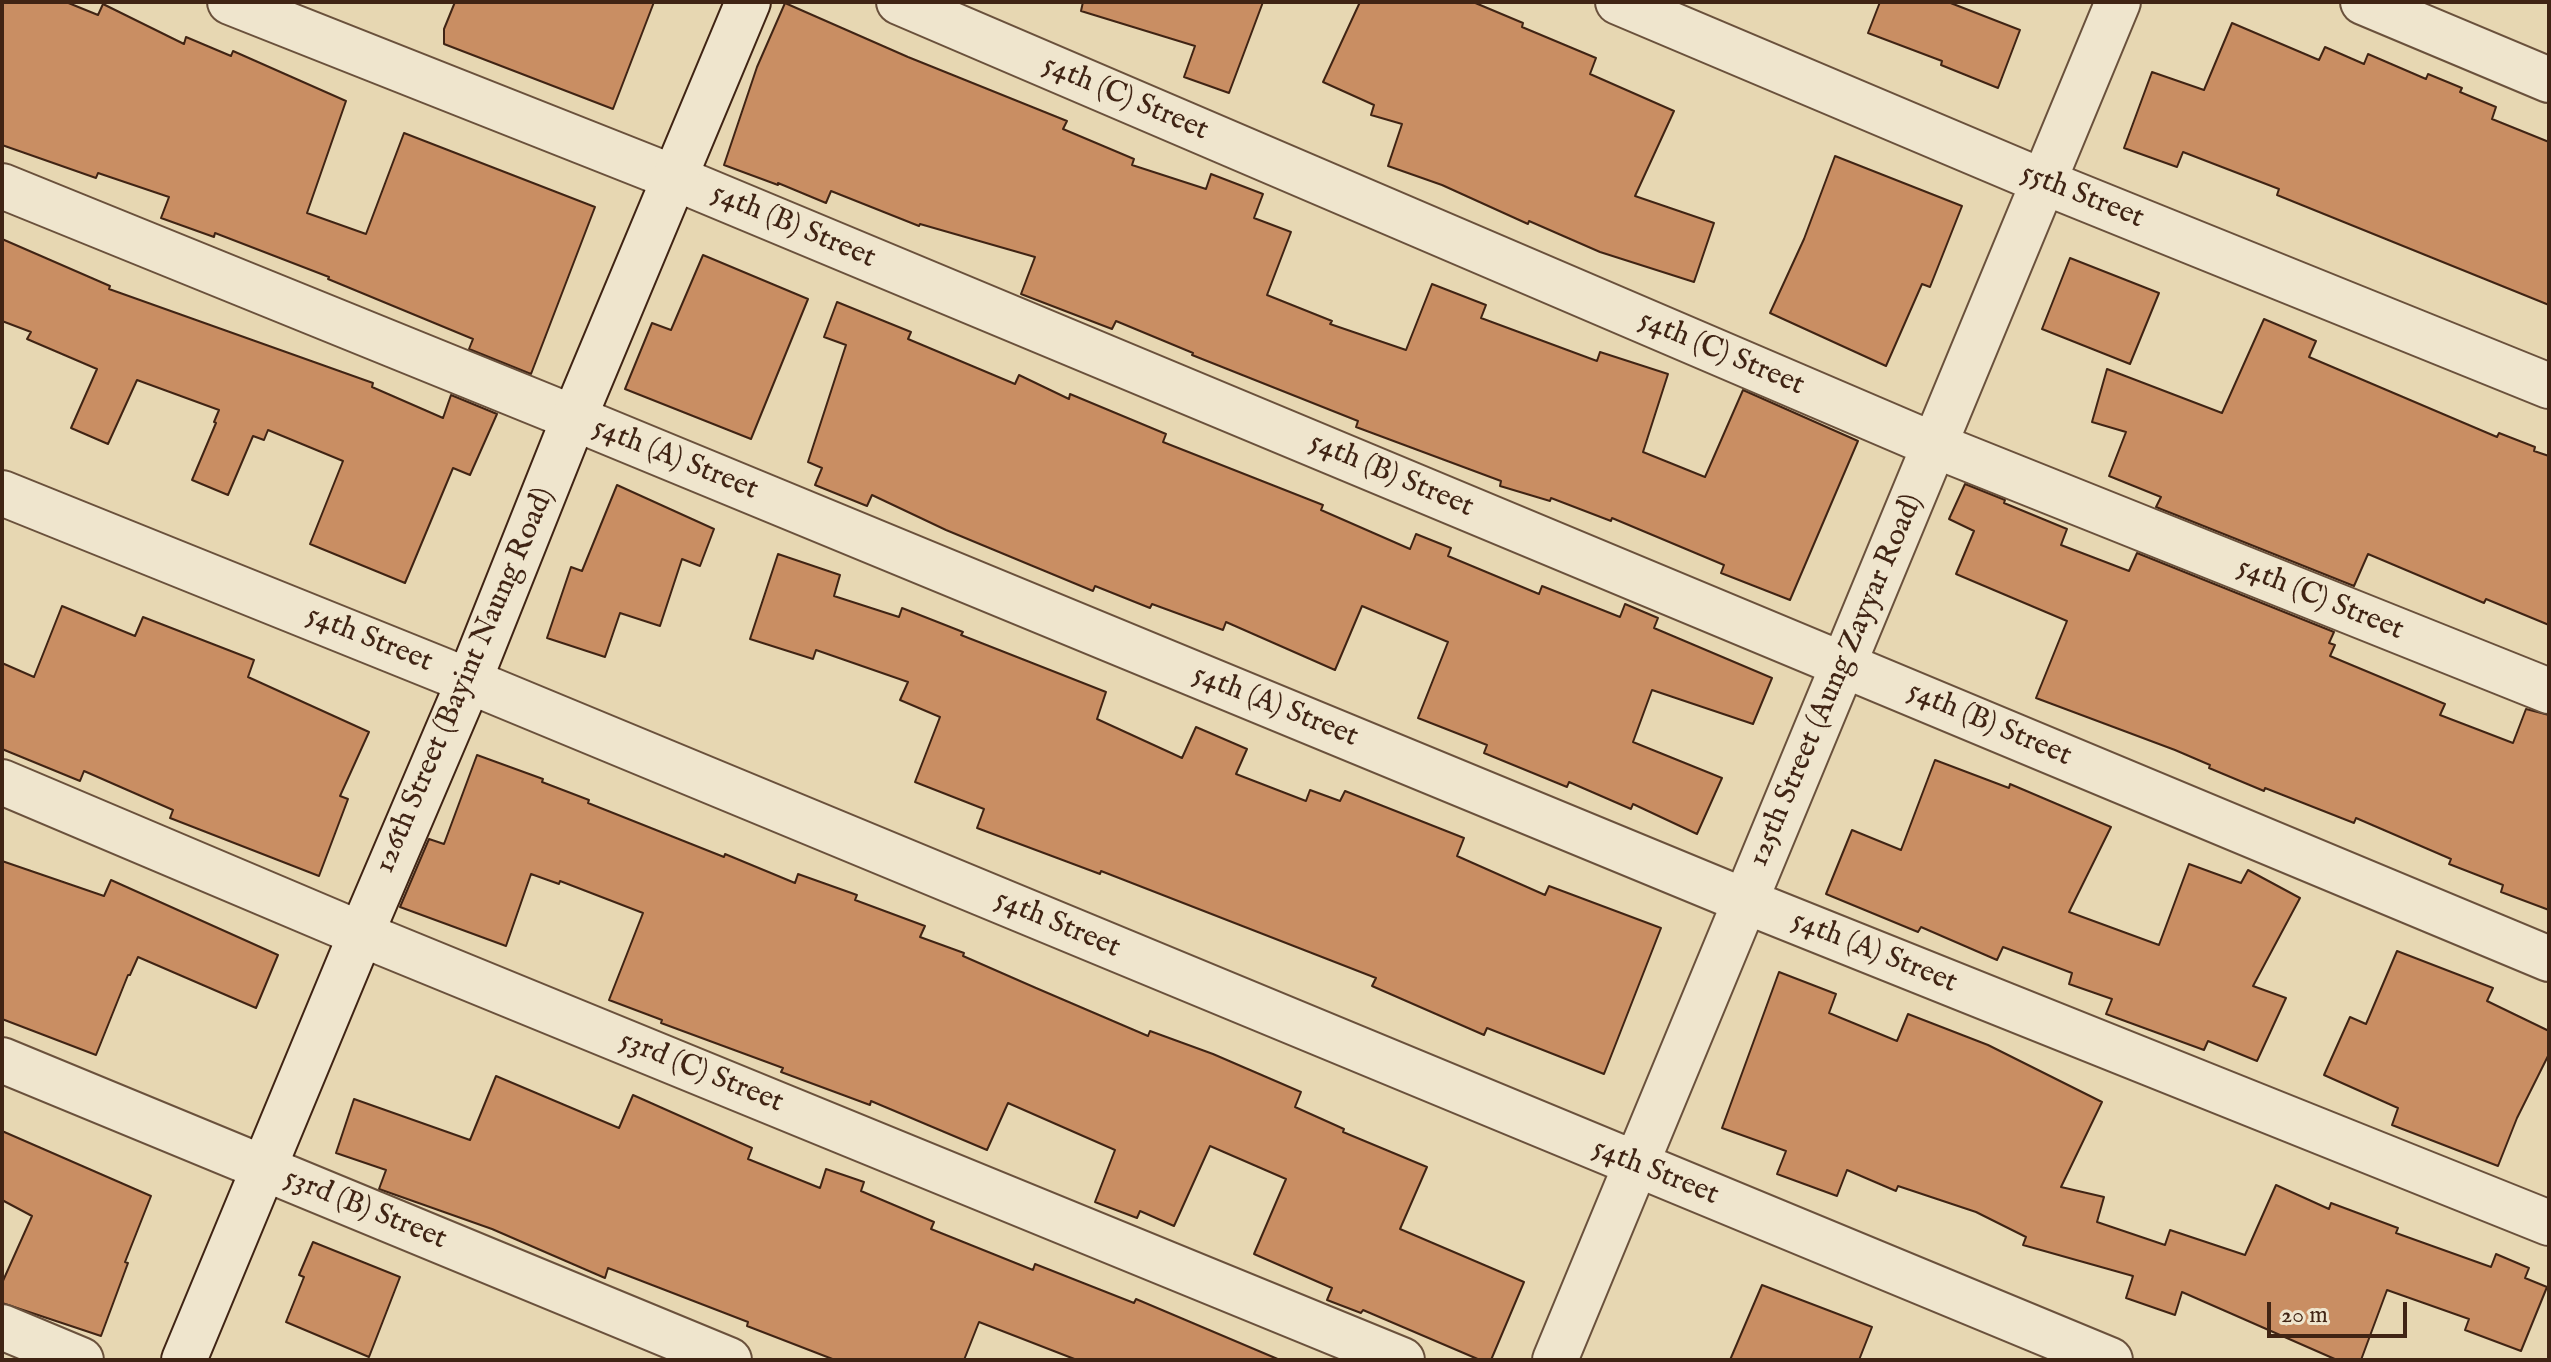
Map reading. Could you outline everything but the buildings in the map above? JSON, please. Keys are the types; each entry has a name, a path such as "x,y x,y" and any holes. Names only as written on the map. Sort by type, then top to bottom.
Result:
{"street":[{"name":"54th (B) Street","path":"230,2 675,178 2549,959"},
{"name":"126th Street (Bayint Naung Road)","path":"184,1360 469,681 574,418 748,2"},
{"name":"54th (C) Street","path":"899,2 1934,445 2549,691"},
{"name":"55th Street","path":"1618,2 2044,182 2549,386"},
{"name":"125th Street (Aung Zayyar Road)","path":"1555,1360 2118,2"},
{"path":"2363,2 2549,80"},
{"name":"54th (A) Street","path":"2,186 574,418 1745,901 2549,1223"},
{"name":"54th Street","path":"2,493 469,681 2110,1360"},
{"name":"53rd (C) Street","path":"2,782 361,934 1402,1360"},
{"name":"53rd (B) Street","path":"2,1060 729,1360"},
{"path":"2,1327 81,1360"}]}
